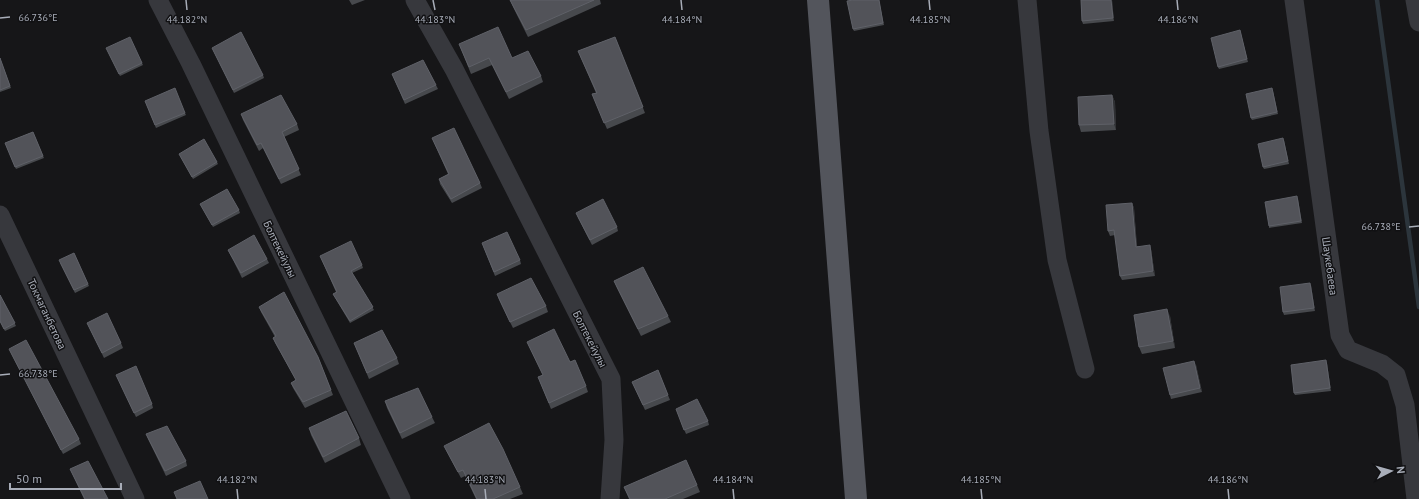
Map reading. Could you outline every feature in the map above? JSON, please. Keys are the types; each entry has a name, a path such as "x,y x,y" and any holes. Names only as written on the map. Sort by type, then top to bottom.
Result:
{"main road":[{"path":"818,0 856,499"}],"street":[{"name":"Болтекейулы","path":"158,0 191,64 402,499"},
{"name":"Болтекейулы","path":"415,0 454,68 611,379 614,440 610,499"},
{"path":"1027,0 1039,131 1057,260 1085,369"},
{"name":"Шаукебаева","path":"1294,0 1340,336 1348,350 1382,364 1396,375 1405,405 1416,499"},
{"path":"1415,0 1419,22"},
{"name":"Токмаганбетова","path":"0,215 135,499"}],"building":[{"path":"510,0 594,0 526,30"},
{"path":"879,0 883,23 853,29 847,1"},
{"path":"1081,0 1111,0 1113,18 1082,21"},
{"path":"498,27 512,58 528,51 541,76 506,92 489,58 469,67 459,44"},
{"path":"1240,30 1247,59 1218,67 1211,38"},
{"path":"241,32 263,75 233,90 212,48"},
{"path":"130,37 142,63 119,74 106,48"},
{"path":"615,37 643,107 604,123 592,94 597,93 578,51"},
{"path":"0,58 10,86 0,90"},
{"path":"423,60 436,85 404,100 392,74"},
{"path":"175,88 185,113 155,125 145,101"},
{"path":"1272,88 1277,112 1251,118 1246,94"},
{"path":"281,95 297,124 282,132 299,169 279,179 261,143 257,145 241,114"},
{"path":"1112,95 1114,124 1079,125 1078,97"},
{"path":"454,128 480,183 451,199 439,179 449,174 432,138"},
{"path":"33,132 43,156 15,167 5,143"},
{"path":"1283,138 1288,161 1263,167 1258,144"},
{"path":"204,139 217,162 192,177 179,154"},
{"path":"227,189 239,210 212,225 200,204"},
{"path":"1297,196 1301,221 1269,226 1265,202"},
{"path":"603,199 617,227 590,240 576,213"},
{"path":"1132,203 1136,247 1150,245 1153,271 1120,276 1114,230 1108,231 1106,205"},
{"path":"507,232 520,260 494,272 482,243"},
{"path":"254,235 267,259 241,273 228,250"},
{"path":"351,241 362,265 351,271 373,307 350,321 333,294 337,292 320,256"},
{"path":"74,253 88,284 74,290 59,260"},
{"path":"643,267 668,316 638,329 614,281"},
{"path":"531,278 546,306 510,322 497,294"},
{"path":"1310,283 1314,308 1283,312 1280,287"},
{"path":"284,292 318,357 331,390 303,402 291,383 296,380 273,338 276,336 259,307"},
{"path":"0,295 15,323 4,329 0,321"},
{"path":"1167,309 1173,341 1139,347 1134,315"},
{"path":"107,313 121,343 102,353 87,323"},
{"path":"554,329 570,362 575,360 586,386 549,403 538,377 543,375 527,342"},
{"path":"382,330 397,358 367,373 354,343"},
{"path":"26,340 79,439 61,450 9,349"},
{"path":"1326,360 1330,388 1294,393 1291,365"},
{"path":"1194,361 1200,388 1170,395 1163,368"},
{"path":"136,366 152,404 134,413 116,375"},
{"path":"658,370 668,395 643,405 632,382"},
{"path":"418,388 432,417 400,433 385,401"},
{"path":"697,399 708,421 684,430 676,409"},
{"path":"346,411 359,438 323,457 309,428"},
{"path":"489,423 503,449 520,487 493,499 477,499 463,470 458,472 444,446"},
{"path":"167,426 186,461 165,471 146,434"},
{"path":"686,460 697,485 665,499 630,499 624,487"},
{"path":"88,461 108,499 85,499 70,469"},
{"path":"200,481 208,499 177,499 174,492"}],"waterway":[{"path":"1377,0 1419,307"}]}
